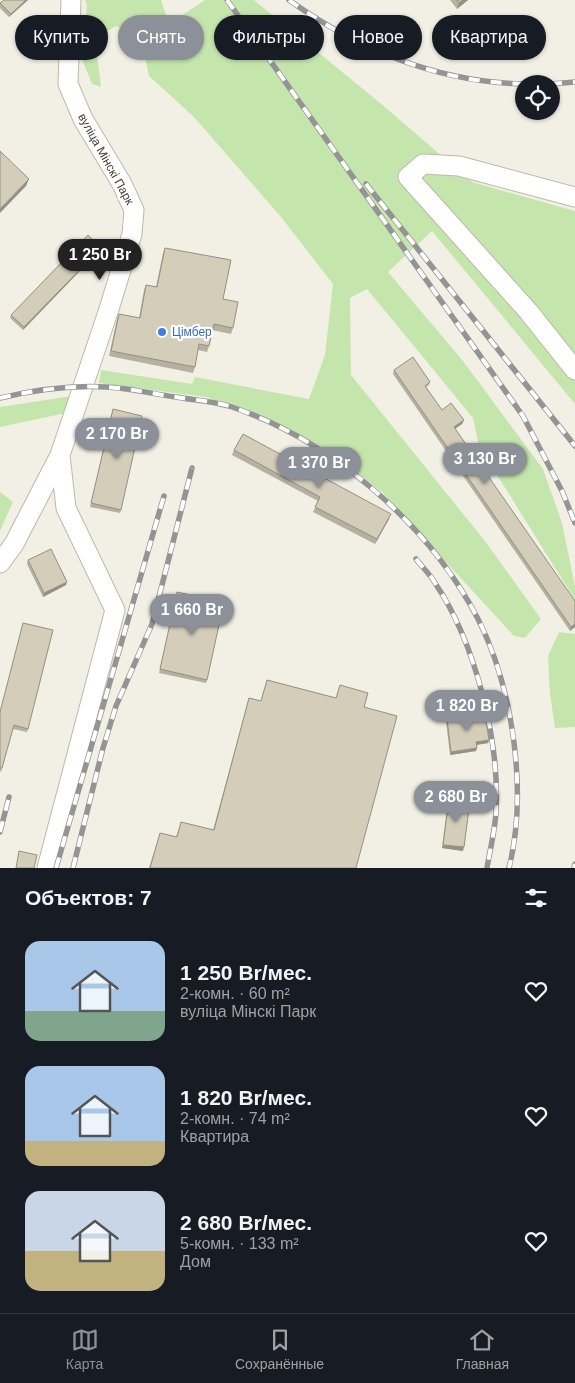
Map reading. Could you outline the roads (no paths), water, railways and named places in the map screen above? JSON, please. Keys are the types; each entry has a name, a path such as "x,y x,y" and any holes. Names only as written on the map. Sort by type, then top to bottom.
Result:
{"street":[{"name":"вуліца Мінскі Парк","path":"0,562 14,544 60,455 132,234 134,210 122,184 83,119 68,84 71,0"},
{"path":"575,198 459,166 423,164 408,177 528,310 575,370"},
{"path":"47,868 115,610 66,508 60,455"}],"railway":[{"path":"227,0 523,416 562,491 575,523"},
{"path":"289,0 343,34 400,60 429,70 460,77 515,83"},
{"path":"560,83 575,82"},
{"path":"366,184 575,446"},
{"path":"0,398 53,389 106,387 223,404 267,421 304,440 339,463 373,489 433,550 457,584 478,619 490,646 508,708 517,774 515,838 509,868"},
{"path":"73,868 103,748 116,706 152,624 192,468"},
{"path":"56,868 164,496"},
{"path":"416,559 433,580 462,634 473,662 489,723 494,754 496,812 487,868"},
{"path":"0,832 9,797"},
{"path":"574,868 575,864"}],"place":[{"name":"Цімбер","path":"162,332"}]}
